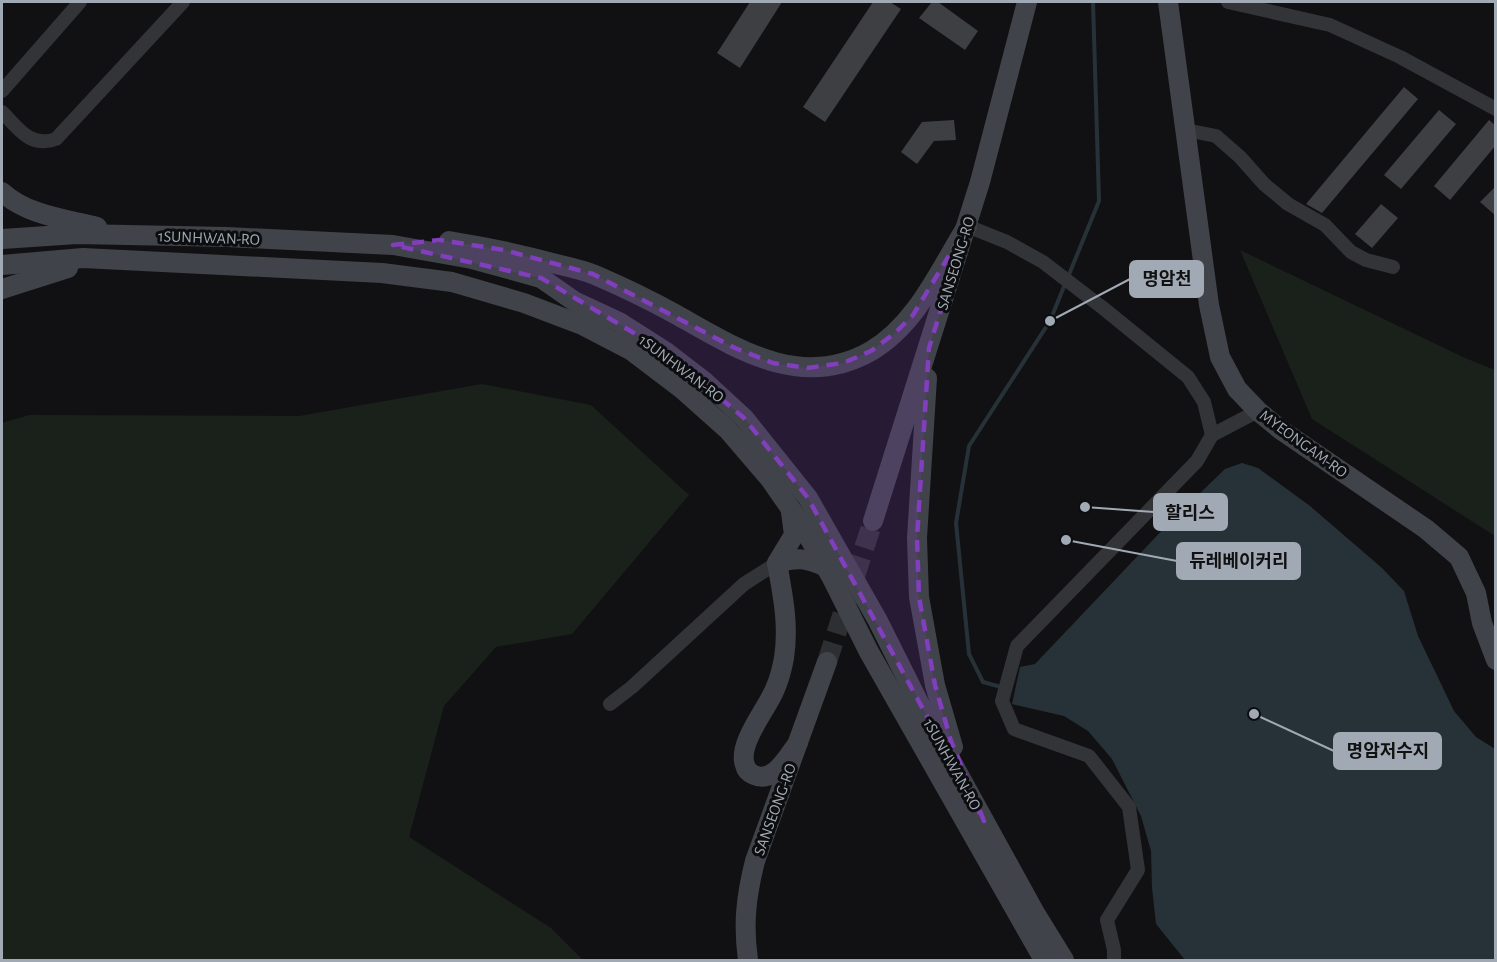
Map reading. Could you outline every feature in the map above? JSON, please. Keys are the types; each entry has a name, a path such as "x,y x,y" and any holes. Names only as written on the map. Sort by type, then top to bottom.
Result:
{"street":[{"path":"2,91 80,2"},
{"path":"2,112 32,141 44,143 56,139 183,2"},
{"name":"SANSEONG-RO","path":"873,521 967,226 1027,2"},
{"name":"MYEONGAM-RO","path":"1168,2 1209,305 1220,357 1237,389 1258,411 1281,430 1426,529 1459,557 1476,593 1482,623 1496,660"},
{"path":"1228,2 1330,25 1400,57 1496,110"},
{"path":"1186,130 1216,136 1240,157 1264,184 1288,204 1325,225 1351,252 1366,260 1393,267"},
{"path":"2,192 16,203 38,212 135,235"},
{"path":"393,245 440,240 504,250 593,274 647,298 735,348 773,363 807,368 843,363 872,351 895,333 913,315 967,226 1007,242 1043,262 1188,377 1204,402 1212,435"},
{"name":"1SUNHWAN-RO","path":"2,239 77,234 393,245 472,259 541,278 574,301 620,322 666,352 705,382 744,418 777,456 808,498 984,821 1064,960"},
{"name":"1SUNHWAN-RO","path":"2,265 83,258 382,273 452,282 524,303 582,325 632,351 682,389 728,430 770,478 791,509 826,567 869,652 1044,960"},
{"path":"2,289 46,273 105,259"},
{"path":"929,348 918,485 919,597 935,685 951,741 984,821"},
{"path":"1114,960 1107,921 1138,870 1129,807 1089,756 1014,729 1002,701 1017,646 1197,461 1212,435 1258,411"},
{"path":"791,509 794,535 777,562 786,607 787,633 783,662 775,690 749,735 744,764 749,773 757,777 766,777 774,773 798,743"},
{"path":"610,704 632,687 744,584 777,562 796,558 826,567"},
{"name":"SANSEONG-RO","path":"748,960 744,914 747,891 764,831 827,662"},
{"path":"1025,928 1030,960"}],"highlighted area":[{"path":"967,226 929,348 917,538 919,597 935,685 951,741 984,821 808,498 744,418 666,352 541,278 393,245 440,240 504,250 593,274 735,348 773,363 807,368 843,363 871,351 895,333 913,315"}],"shaded area":[{"path":"1240,250 1465,358 1495,370 1495,536 1312,419"},
{"path":"482,384 591,405 689,495 572,634 496,647 444,706 409,837 551,928 583,960 2,960 2,423 29,415 299,416"},
{"path":"1242,463 1258,468 1310,506 1382,568 1404,591 1418,636 1454,711 1476,737 1495,749 1495,960 1185,960 1156,924 1151,851 1141,816 1112,759 1088,731 1064,716 1012,704 1020,667 1035,664 1170,522 1225,469"}],"building":[{"path":"750,2 782,2 740,68 717,53"},
{"path":"873,2 890,2 901,9 825,122 803,107"},
{"path":"932,2 938,2 978,31 965,50 919,18"},
{"path":"1404,87 1418,99 1322,213 1306,204"},
{"path":"1439,110 1456,124 1401,189 1384,175"},
{"path":"954,120 956,140 934,141 917,164 901,152 922,122"},
{"path":"1489,120 1496,126 1496,145 1450,200 1434,186"},
{"path":"1496,186 1496,216 1480,202"},
{"path":"1381,204 1398,218 1372,248 1355,234"}],"waterway":[{"path":"1068,277 1099,201 1093,2"},
{"path":"1001,687 983,682 969,654 956,523 969,446 1050,321 1065,284"}],"tunnel":[{"path":"827,662 873,521"}],"place":[{"name":"명암천","path":"1050,321"},
{"name":"할리스","path":"1085,507"},
{"name":"듀레베이커리","path":"1066,540"},
{"name":"명암저수지","path":"1254,714"}]}
